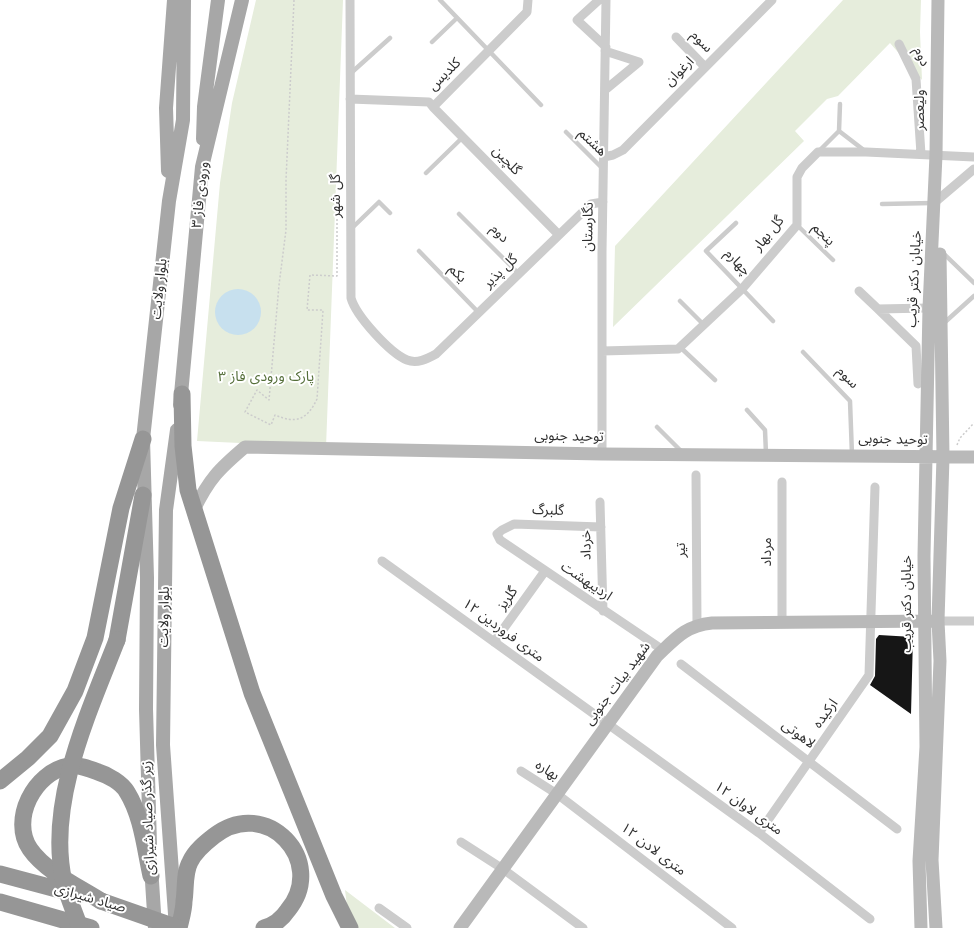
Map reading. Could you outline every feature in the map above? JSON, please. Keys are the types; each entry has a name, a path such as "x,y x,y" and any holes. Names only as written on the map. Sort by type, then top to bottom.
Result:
{"highway":[{"path":"182,394 183,446 188,490 194,510 252,693 334,896 350,928"},
{"path":"0,781 28,758 50,736 76,691 95,638 121,508 142,439"},
{"path":"80,928 64,883 60,826 65,793 75,756 91,707 117,640 143,495"},
{"path":"101,901 40,862 29,848 22,825 25,806 37,787 48,775 69,766 87,768 107,774 126,790 136,808 151,876"},
{"path":"178,928 184,903 189,863 196,852 224,828 238,823 254,822 268,826 285,838 298,857 302,876 298,894 292,906 282,919 271,926 264,928"},
{"name":"صیاد شیرازی","path":"0,874 101,901 178,928"},
{"name":"صیاد شیرازی","path":"0,902 91,928"}],"main road":[{"path":"169,202 166,108 174,0"},
{"name":"بلوار ولایت","path":"146,708 147,578 142,439 169,202 183,120 184,0"},
{"path":"202,167 204,107 218,0"},
{"name":"ورودی فاز ۳","path":"182,394 202,167 242,0"},
{"name":"ولیعصر","path":"934,220 938,0"},
{"name":"خیابان دکتر قریب","path":"934,220 940,250 943,456 938,621 940,677 932,860 936,928"},
{"name":"خیابان دکتر قریب","path":"921,928 919,861 926,747 924,556 929,308 934,220"},
{"name":"بلوار ولایت","path":"163,745 166,510 182,394"},
{"name":"توحید جنوبی","path":"194,510 204,490 219,470 245,447 602,454 766,454 974,457"},
{"name":"شهید بیات جنوبی","path":"460,928 663,650 684,631 697,625 782,622 938,621"},
{"name":"زیر گذر صیاد شیرازی","path":"146,708 151,876 155,928"},
{"name":"زیر گذر صیاد شیرازی","path":"163,745 178,928"}],"street":[{"name":"گل شهر","path":"350,0 352,304 364,320 392,350 406,360 416,361"},
{"name":"کلدیس","path":"350,99 429,102 433,106 522,18 527,12 528,0"},
{"path":"599,0 578,20 606,49 638,62 605,90"},
{"name":"نگارستان","path":"602,454 603,202 606,0"},
{"name":"ارغوان","path":"604,156 613,155 623,150 772,0"},
{"name":"سوم","path":"676,36 705,67"},
{"name":"دوم","path":"899,44 916,79 921,154"},
{"name":"گلچین","path":"433,106 559,235"},
{"path":"818,152 866,152 974,157"},
{"name":"گل بهار","path":"680,347 742,289 797,224 797,177 802,168 818,152"},
{"path":"934,203 974,169"},
{"name":"گل پذیر","path":"416,361 429,358 436,354 591,204 603,202"},
{"path":"859,291 916,346 918,384"},
{"path":"878,309 929,308"},
{"path":"602,351 678,349 680,347"},
{"name":"تیر","path":"696,475 697,625"},
{"name":"مرداد","path":"782,482 782,622"},
{"name":"ارکیده","path":"760,833 869,675 875,488"},
{"name":"خرداد","path":"600,502 603,611"},
{"name":"گلبرگ","path":"497,534 514,524 601,527"},
{"name":"اردیبهشت","path":"497,534 500,540 603,611 663,650"},
{"name":"۱۲ متری فروردین","path":"382,561 608,724"},
{"name":"گلریز","path":"494,642 545,571"},
{"path":"938,621 974,621"},
{"name":"لاهوتی","path":"681,664 897,830"},
{"name":"۱۲ متری لاوان","path":"608,724 760,833 870,919"},
{"name":"بهاره","path":"521,771 558,794"},
{"name":"۱۲ متری لادن","path":"558,794 732,928"},
{"path":"462,842 583,928"},
{"path":"379,908 407,928"}],"lane":[{"path":"440,0 488,52 541,105"},
{"path":"432,42 457,18"},
{"path":"350,75 390,38"},
{"path":"818,152 839,131 840,104"},
{"path":"839,131 866,152"},
{"name":"هشتم","path":"566,132 604,170"},
{"path":"426,173 463,137"},
{"path":"351,230 379,202 390,213"},
{"path":"882,204 934,203"},
{"name":"دوم","path":"459,214 519,274"},
{"name":"چهارم","path":"736,223 706,251 742,289"},
{"name":"پنجم","path":"797,224 833,260"},
{"path":"940,250 974,283"},
{"name":"یکم","path":"419,251 479,313"},
{"path":"742,289 773,321"},
{"path":"940,327 974,296"},
{"path":"680,301 704,325"},
{"path":"680,347 714,380"},
{"name":"سوم","path":"803,352 850,401 852,455"},
{"path":"747,410 765,430 766,454"},
{"path":"657,427 685,455"}],"path":[{"path":"294,0 286,180 286,230 269,400 257,390 245,412 271,425 275,415 290,421 303,417 311,412 316,399 323,310 307,310 310,275 337,276 337,208 351,208"},
{"path":"955,448 960,438 974,423"}],"green space":[{"name":"پارک ورودی فاز ۳","path":"256,0 343,0 326,447 197,441 220,183 232,103"},
{"path":"843,0 921,0 920,32 922,80 890,43 838,96 827,99 795,131 804,141 613,327 615,246"},
{"path":"345,890 395,928 355,928 348,914"}],"water":[{"path":"238,289 251,293 257,299 261,312 257,325 251,331 238,335 225,331 219,325 215,312 219,299 225,293"}],"building":[{"path":"879,635 913,637 911,714 870,685 875,676 876,639"}]}
